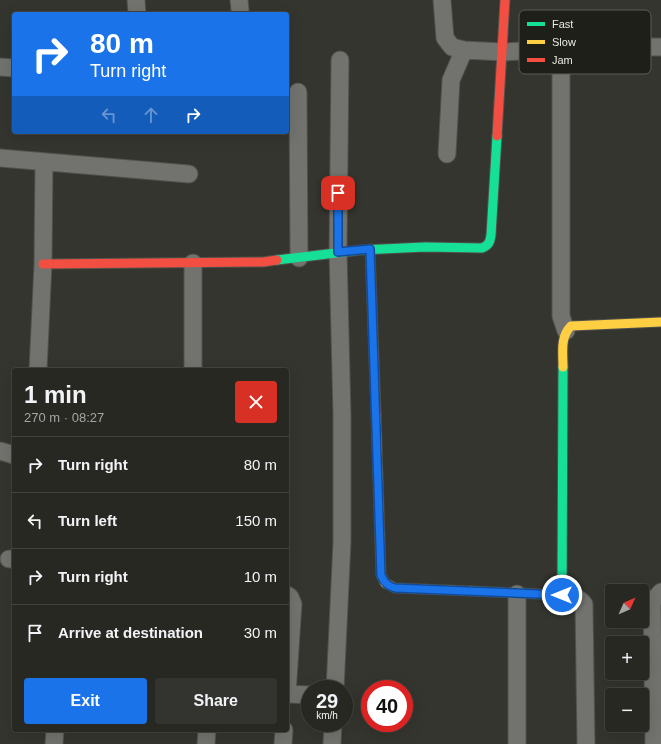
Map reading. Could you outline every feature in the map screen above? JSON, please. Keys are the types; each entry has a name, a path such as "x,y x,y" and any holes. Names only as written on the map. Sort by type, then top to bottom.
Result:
{"street":[{"path":"136,0 137,12"},
{"path":"442,0 445,38 452,47 464,50 519,51"},
{"path":"43,264 263,262 370,249 425,247 482,248 487,246 491,235 505,0"},
{"path":"447,154 451,80 464,50"},
{"path":"335,680 342,542 342,415 338,252 340,60"},
{"path":"0,67 12,68"},
{"path":"561,74 561,316 566,331"},
{"path":"298,92 299,258"},
{"path":"0,158 189,174"},
{"path":"38,368 43,264 44,162"},
{"path":"370,249 381,575 383,580 389,586 395,588 517,594 572,594 580,598 584,604 586,744"},
{"path":"193,368 194,263"},
{"path":"562,595 562,338 571,326 661,322"},
{"path":"0,451 12,454"},
{"path":"654,744 652,602 661,592"},
{"path":"517,594 517,744"},
{"path":"289,596 293,604 289,664"},
{"path":"289,694 301,695"},
{"path":"54,732 54,744"},
{"path":"206,744 207,732"},
{"path":"283,744 284,732"},
{"path":"332,744 333,732"}],"traffic: fast":[{"path":"277,260 361,250 425,247 482,248 486,246 489,243 491,235 497,136"},
{"path":"471,591 562,595 563,367"}],"traffic: slow":[{"path":"563,367 564,340 567,330 571,326 661,322"},
{"path":"376,415 381,575 385,583 395,588 471,591"}],"traffic: jam":[{"path":"497,136 505,0"},
{"path":"370,249 376,415"},
{"path":"43,264 263,262 277,260"}],"route":[{"path":"338,193 338,252 370,249 381,575 383,580 389,586 395,588 562,595"}]}
